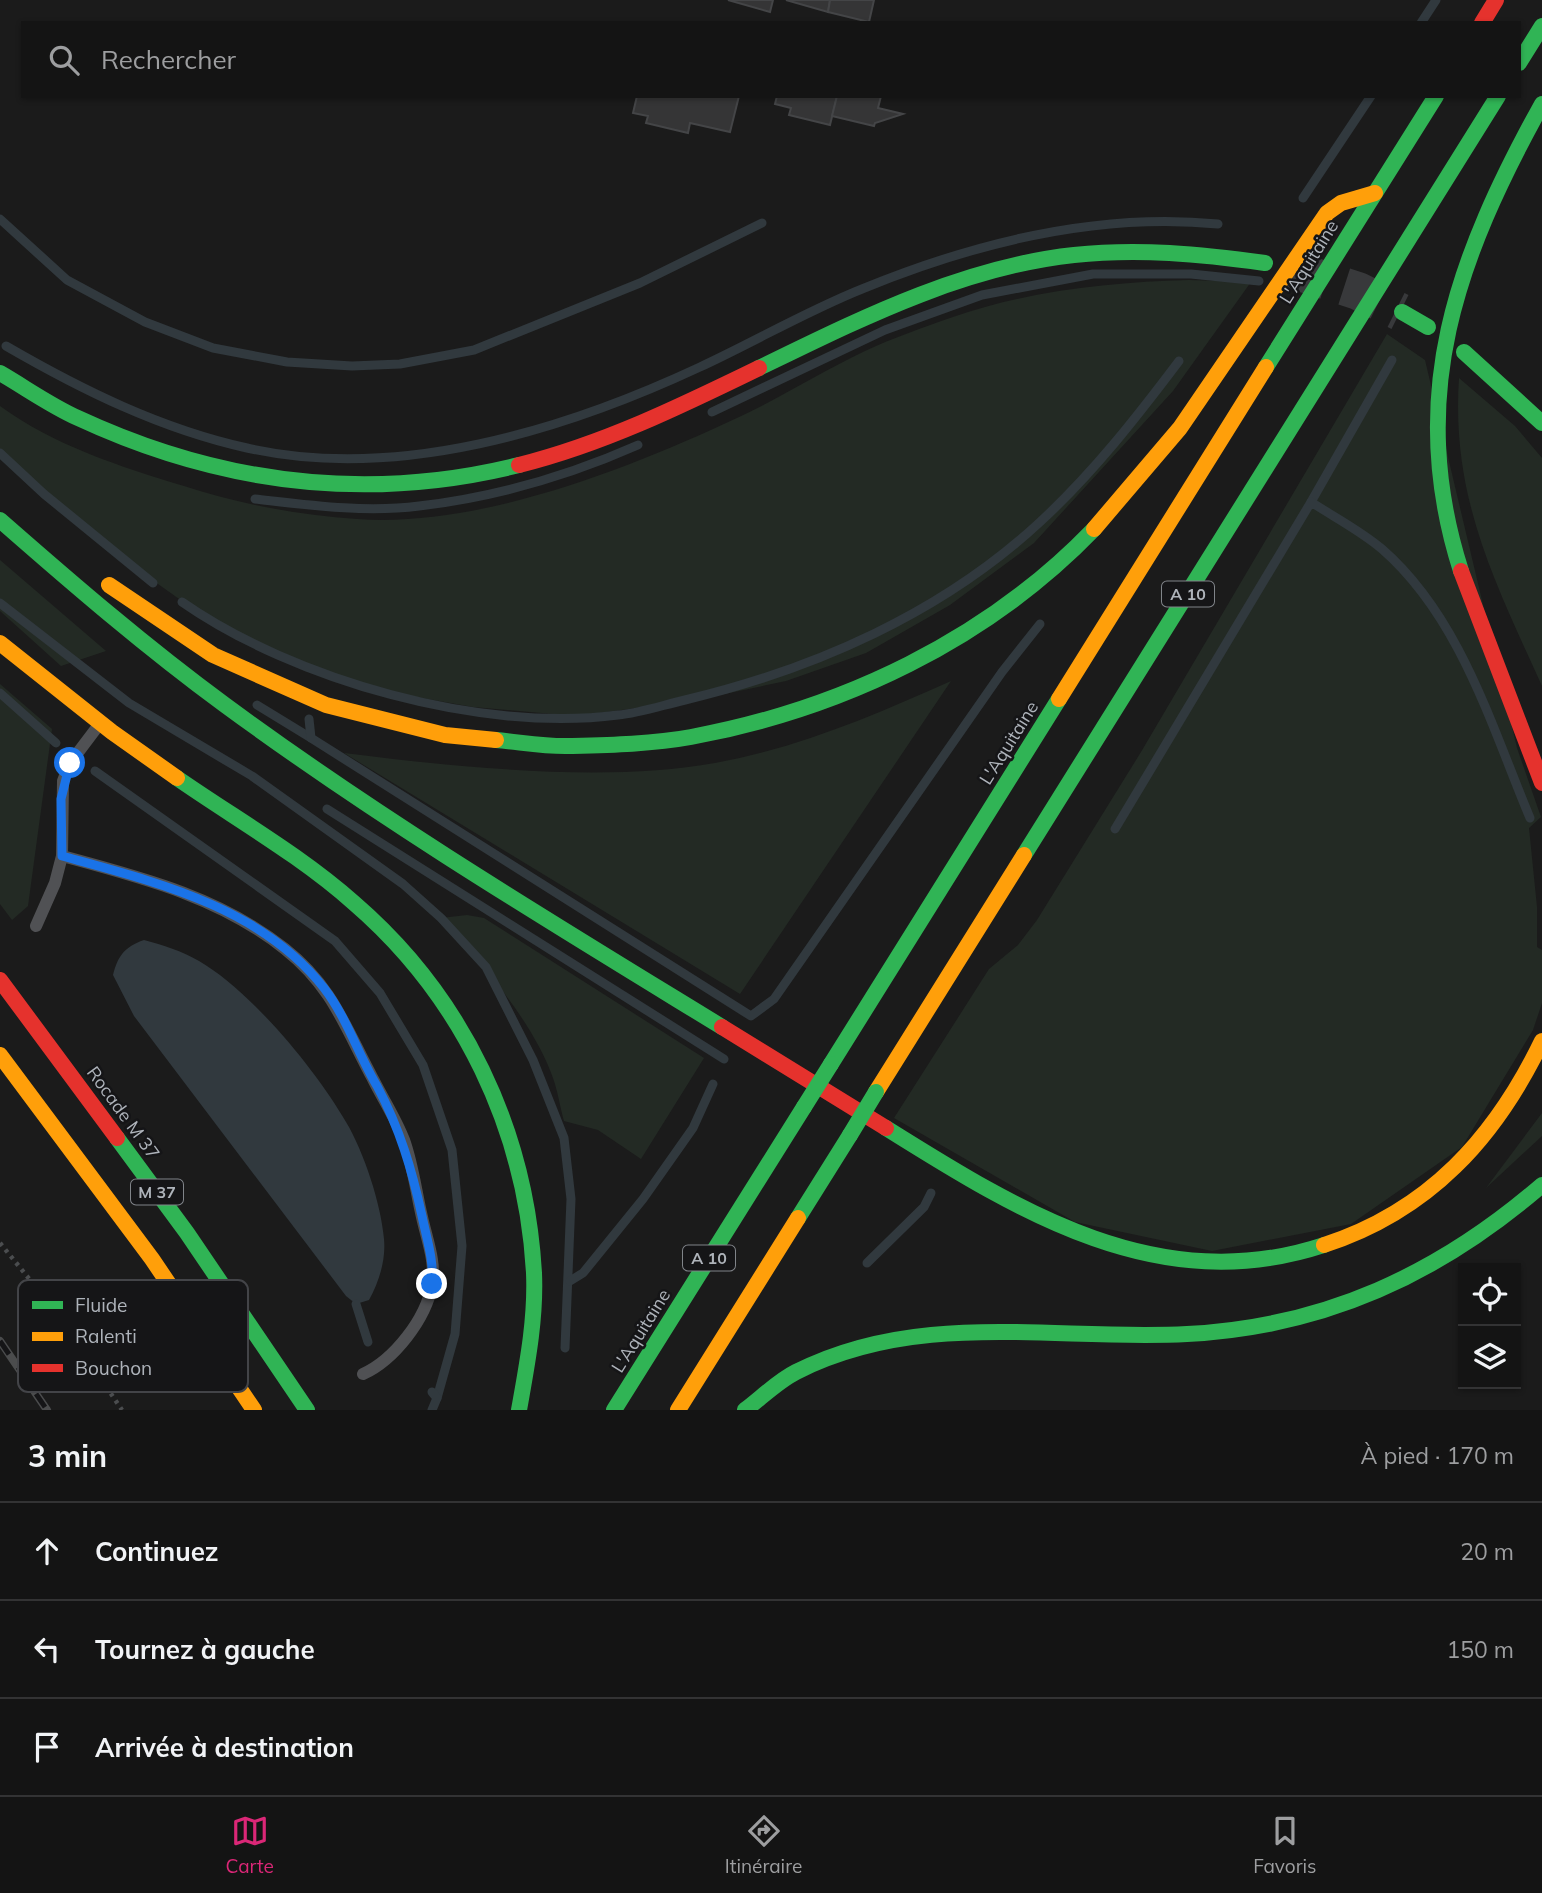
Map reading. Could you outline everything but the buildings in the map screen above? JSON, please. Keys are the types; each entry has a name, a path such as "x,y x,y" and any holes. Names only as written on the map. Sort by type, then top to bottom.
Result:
{"highway":[{"path":"1483,21 1496,0"},
{"path":"1521,59 1542,26"},
{"name":"L'Aquitaine","path":"614,1410 1435,98"},
{"name":"A 10","path":"678,1410 1497,98"},
{"path":"1542,104 1492,195 1461,268 1449,317 1441,372 1438,438 1450,532 1463,576 1542,783"},
{"path":"99,577 178,635 232,665 337,708 422,732 521,746 590,748 700,737 795,714 867,687 936,652 1028,591 1064,558 1144,475 1331,208 1375,193"},
{"path":"0,373 84,423 134,444 193,463 268,480 319,486 422,484 513,469 573,451 643,424 885,309 993,271 1059,257 1146,250 1194,252 1265,263"},
{"path":"1402,312 1428,327"},
{"path":"1464,352 1542,423"},
{"path":"0,520 161,659 261,734 368,806 959,1174 1027,1213 1086,1237 1152,1255 1203,1261 1252,1261 1295,1255 1338,1242 1388,1219 1434,1189 1472,1153 1504,1114 1527,1076 1542,1041"},
{"path":"0,643 100,723 337,888 408,955 467,1035 502,1110 516,1148 529,1208 535,1267 535,1315 531,1363 519,1410"},
{"name":"Rocade M 37","path":"0,979 219,1280"},
{"name":"M 37","path":"0,1055 166,1280"},
{"path":"745,1410 808,1367 852,1349 894,1338 973,1329 1185,1334 1243,1329 1317,1314 1371,1296 1422,1273 1473,1242 1542,1185"},
{"name":"Rocade M 37","path":"248,1323 307,1410"},
{"name":"M 37","path":"242,1392 254,1410"}],"lane":[{"path":"36,926 55,883 62,856 64,781 70,763 100,723"},
{"path":"62,856 140,877 228,912 286,950 323,986 343,1016 404,1140 433,1263 432,1284 421,1314 392,1354 377,1367 363,1374"}],"path":[{"path":"0,1243 30,1280"},
{"path":"110,1392 122,1410"}],"shaded area":[{"path":"1189,280 1251,282 1173,391 1034,543 950,605 866,653 786,681 691,701 575,716 473,707 388,692 315,669 220,628 120,557 0,453 0,406 42,432 88,453 136,471 226,498 291,512 357,519 404,519 452,514 552,491 649,457 753,410 865,351 981,308 1040,294 1129,283"},
{"path":"1387,334 1425,360 1517,748 1541,817 1529,828 1537,907 1537,947 1542,950 1542,1003 1533,1030 1462,1147 1351,1224 1212,1251 1075,1222 894,1118 989,969 1018,945 1037,920 1141,752"},
{"path":"1459,378 1515,426 1542,458 1542,686 1493,573 1469,500 1458,421"},
{"path":"0,560 106,651 61,666 0,611"},
{"path":"951,681 740,994 344,753 530,771 626,772 672,769 715,763 776,749 865,718"},
{"path":"0,684 52,729 28,906 12,920 0,904"},
{"path":"467,915 484,918 704,1058 641,1159 598,1130 564,1121 553,1078 533,1036 505,993 441,918"},
{"path":"144,940 193,957 219,974 281,1033 333,1101 353,1134 365,1163 382,1225 383,1263 369,1300 356,1304 346,1296 134,1016 113,975 123,953"},
{"path":"1542,1113 1542,1136 1486,1188"}],"waterway":[{"path":"1422,21 1436,0"},
{"path":"1303,198 1370,98"},
{"path":"0,219 67,280 145,322 213,348 287,362 352,366 400,364 474,350 640,283 762,223"},
{"path":"6,346 93,393 153,419 215,440 304,457 362,459 421,454 479,444 593,411 700,367 862,289 992,245 1081,227 1172,221 1218,224"},
{"path":"712,412 885,330 982,295 1093,274 1191,274 1259,281"},
{"path":"1311,502 1392,360"},
{"path":"182,602 227,630 278,655 333,677 449,708 508,716 565,719 643,711 734,687 829,654 874,634 961,584 1002,555 1078,484 1179,361"},
{"path":"255,499 357,508 399,508 448,502 531,484 638,445"},
{"path":"0,453 44,494 153,583"},
{"path":"1115,829 1311,502 1382,549 1409,576 1433,607 1471,674 1530,818"},
{"path":"0,603 129,703 252,776 403,884 441,918 486,967 533,1060 564,1138 571,1199 565,1348"},
{"path":"309,719 311,738 751,1016 774,999 1002,672 1040,624"},
{"path":"0,693 56,743"},
{"path":"257,705 311,738"},
{"path":"95,771 335,941 380,993 423,1065 452,1150 462,1246 455,1334 437,1398"},
{"path":"327,809 724,1059"},
{"path":"570,1281 583,1273 643,1199 693,1128 713,1084"},
{"path":"867,1263 924,1207 931,1193"},
{"path":"356,1304 368,1342"},
{"path":"432,1392 437,1398 432,1410"}],"tunnel":[{"path":"1290,269 1358,291 1400,312"}],"railway":[{"path":"0,1341 18,1367"},
{"path":"35,1392 47,1410"}],"traffic: fast":[{"path":"1521,60 1542,26"},
{"path":"1266,367 1435,98"},
{"path":"1024,855 1497,98"},
{"path":"1461,571 1445,507 1438,446 1440,387 1449,330 1464,273 1486,217 1542,104"},
{"path":"759,368 912,298 951,283 1032,261 1098,253 1146,252 1265,263"},
{"path":"1402,312 1428,327"},
{"path":"1464,352 1542,423"},
{"path":"0,373 68,413 131,441 185,459 240,472 350,484 406,483 462,477 519,465"},
{"path":"0,520 167,661 285,748 470,871 722,1027"},
{"path":"496,740 561,746 662,741 747,725 803,708 857,688 909,664 959,636 1052,569 1094,529"},
{"path":"831,1064 1059,699"},
{"path":"177,778 290,853 354,903 393,940 427,980 457,1024 482,1070 502,1118 518,1168 534,1273 534,1307 519,1410"},
{"path":"804,1107 831,1064"},
{"path":"850,1135 876,1092"},
{"path":"614,1410 804,1107"},
{"path":"886,1128 988,1189 1040,1216 1094,1238 1149,1254 1205,1261 1264,1259 1324,1245"},
{"path":"798,1218 850,1135"},
{"path":"117,1138 219,1280"},
{"path":"745,1410 796,1372 843,1353 891,1340 988,1332 1187,1334 1238,1329 1333,1307 1378,1290 1421,1269 1503,1217 1542,1185"},
{"path":"248,1323 307,1410"}],"traffic: slow":[{"path":"1094,529 1180,428 1327,213 1341,203 1375,193"},
{"path":"1059,699 1266,367"},
{"path":"109,585 213,655 326,705 445,735 496,740"},
{"path":"0,643 112,732 177,778"},
{"path":"876,1092 1024,855"},
{"path":"1324,1245 1362,1230 1396,1212 1427,1191 1455,1167 1503,1109 1542,1041"},
{"path":"0,1055 166,1280"},
{"path":"678,1410 798,1218"},
{"path":"242,1392 254,1410"}],"traffic: jam":[{"path":"1483,21 1496,0"},
{"path":"519,465 611,435 759,368"},
{"path":"1461,571 1542,783"},
{"path":"0,980 117,1138"},
{"path":"722,1027 886,1128"}],"route":[{"path":"70,763 61,799 62,856 140,877 190,894 228,912 257,928 286,950 323,986 343,1016 404,1140 433,1263 432,1284"}]}
